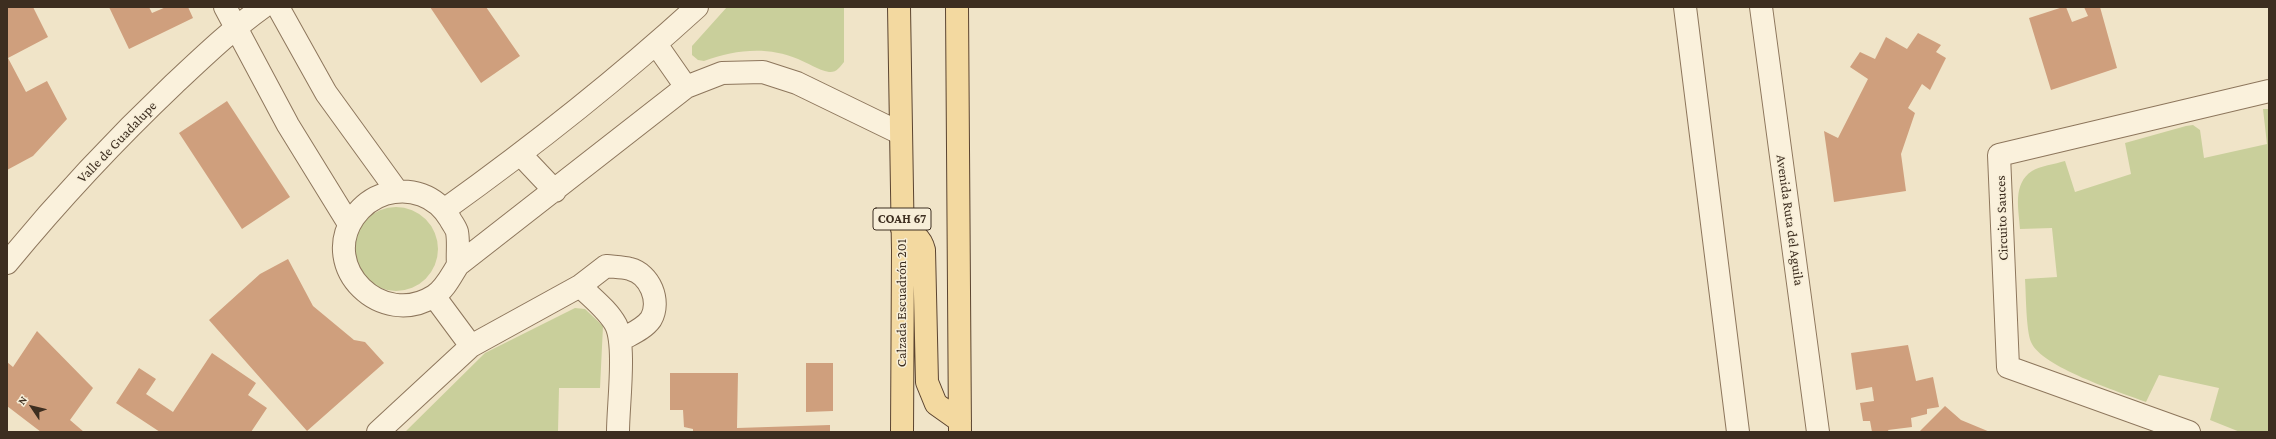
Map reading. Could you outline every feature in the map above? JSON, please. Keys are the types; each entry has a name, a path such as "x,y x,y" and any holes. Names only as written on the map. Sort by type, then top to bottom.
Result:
{"main road":[{"name":"Calzada Escuadrón 201","path":"899,7 902,230 902,432"},
{"path":"957,7 960,427"},
{"path":"902,230 915,235 922,243 924,250 927,382 936,404 960,427"}],"street":[{"path":"225,7 234,27 288,125 349,224"},
{"name":"Valle de Guadalupe","path":"7,263 39,224 132,125 234,27 263,7"},
{"path":"278,7 326,93 397,191"},
{"path":"444,210 521,155 656,44 697,7"},
{"path":"1685,7 1738,432"},
{"name":"Avenida Ruta del Aguila","path":"1761,7 1818,432"},
{"path":"656,44 686,87"},
{"path":"458,265 457,231 444,210 431,198 414,192 397,191 377,196 360,208 349,224 344,249 349,273 364,293 386,305 411,306 434,296 446,285 458,265 555,191 686,87 722,73 763,72 797,83 900,132"},
{"name":"Circuito Sauces","path":"2188,432 2008,367 1999,155 2269,91"},
{"path":"521,155 555,191"},
{"path":"378,432 471,346 580,286 606,266 631,269 644,276 652,289 655,304 651,318 640,330 621,340"},
{"path":"580,286 602,307 616,324 621,340 618,432"},
{"path":"434,296 471,346"}],"green space":[{"path":"727,7 844,7 844,62 834,72 829,72 821,70 798,59 774,52 739,52 704,61 698,60 692,55 692,46"},
{"path":"2263,109 2269,109 2269,432 2240,432 2210,420 2219,388 2159,375 2146,402 2082,378 2050,361 2038,351 2031,342 2029,336 2025,279 2057,277 2052,228 2020,229 2018,198 2019,190 2026,176 2039,168 2065,161 2075,192 2131,174 2125,143 2193,125 2200,130 2204,158 2267,144"},
{"path":"396,207 412,210 426,219 435,233 438,249 435,265 426,279 412,288 396,291 380,288 366,279 357,265 354,249 357,233 366,219 380,210"},
{"path":"575,308 585,309 603,326 600,388 559,388 558,432 405,432 485,353"}],"building":[{"path":"7,7 33,7 48,37 8,58 26,92 47,81 67,119 33,156 7,170"},
{"path":"109,7 149,7 152,13 166,7 188,7 193,18 129,49"},
{"path":"430,7 486,7 520,56 481,83"},
{"path":"2066,7 2072,22 2088,16 2084,7 2100,7 2117,68 2051,90 2029,18"},
{"path":"1918,33 1941,45 1936,52 1946,58 1930,90 1922,84 1908,108 1915,113 1901,154 1906,191 1834,202 1824,131 1838,138 1868,79 1850,67 1860,52 1875,59 1886,37 1907,49"},
{"path":"227,101 290,197 242,229 179,133"},
{"path":"288,259 313,306 354,340 365,342 384,363 307,431 209,320 260,274"},
{"path":"37,331 93,388 70,420 84,432 41,432 7,406 7,362 13,367"},
{"path":"1908,345 1916,381 1933,377 1939,407 1927,409 1927,414 1911,418 1912,427 1888,430 1889,432 1872,432 1870,421 1863,421 1860,403 1874,401 1872,387 1856,390 1851,353"},
{"path":"212,353 256,383 248,395 267,408 251,432 160,432 116,403 139,368 156,379 146,394 173,412"},
{"path":"806,363 833,363 833,411 806,412"},
{"path":"670,373 738,373 737,428 830,425 830,432 693,432 693,429 684,427 683,410 670,410"},
{"path":"1945,406 1961,420 1990,432 1919,432"}]}
